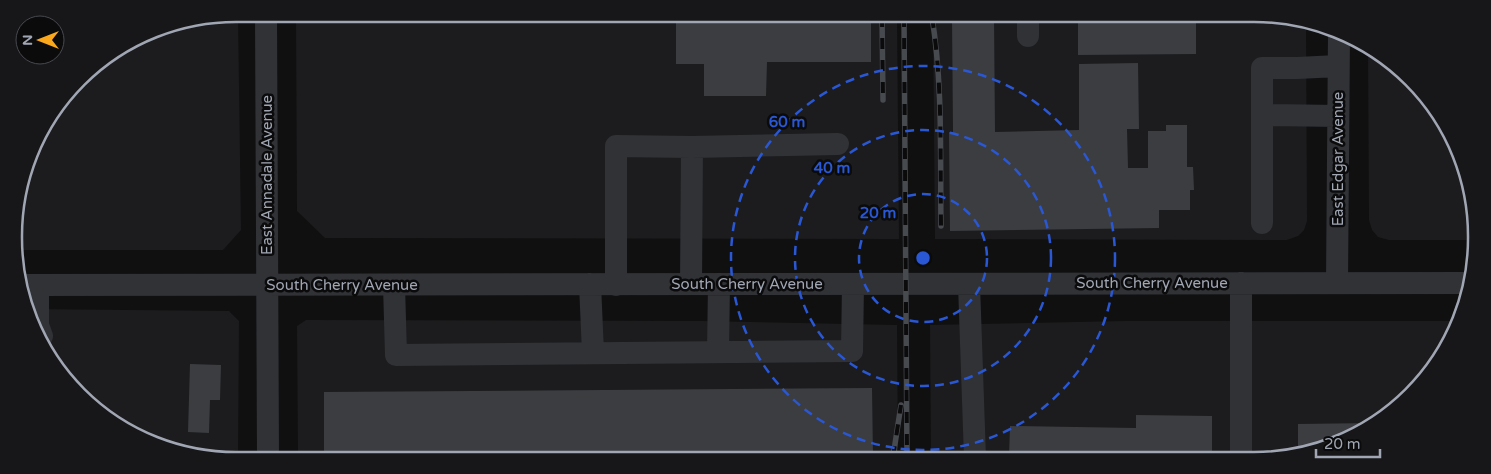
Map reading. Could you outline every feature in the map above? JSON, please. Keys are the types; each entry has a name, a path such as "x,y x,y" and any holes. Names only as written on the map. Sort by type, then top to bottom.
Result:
{"street":[{"name":"East Annadale Avenue","path":"266,22 268,452"},
{"name":"East Edgar Avenue","path":"1337,283 1338,40"},
{"path":"1262,223 1262,68 1338,66"},
{"path":"1262,115 1338,116"},
{"path":"616,285 616,146 692,147 838,144"},
{"path":"691,284 692,147"},
{"path":"1241,283 1241,452"},
{"name":"South Cherry Avenue","path":"29,285 1463,283"},
{"path":"590,284 592,353"},
{"path":"718,352 719,284"},
{"path":"394,285 396,355 852,351 853,284"},
{"path":"969,284 975,452"},
{"path":"29,285 33,303"}],"shaded area":[{"path":"238,22 241,230 223,250 23,250 22,237 24,209 30,181 39,155 51,130 67,106 85,85 106,67 130,51 155,39 181,30 209,24"},
{"path":"296,22 897,22 899,239 325,238 297,211"},
{"path":"933,22 1254,22 1282,24 1306,29 1307,221 1304,230 1298,236 1287,240 935,239"},
{"path":"1368,56 1406,85 1424,106 1440,130 1452,155 1461,181 1467,209 1468,240 1389,240 1378,237 1372,230 1369,220"},
{"path":"35,309 229,311 239,321 237,452 209,450 168,440 130,423 106,407 85,389 67,368 51,344"},
{"path":"306,320 702,321 897,325 898,452 298,452 297,326"},
{"path":"1125,321 1451,321 1440,344 1424,368 1406,389 1385,407 1361,423 1336,435 1310,444 1282,450 1254,452 931,452 930,325"}],"building":[{"path":"676,22 871,22 871,62 767,62 766,96 704,96 704,64 676,64"},
{"path":"952,22 994,22 995,132 1079,130 1079,64 1138,63 1139,129 1127,129 1128,168 1148,168 1148,131 1166,131 1166,125 1187,125 1187,167 1193,167 1194,190 1190,190 1190,210 1159,210 1159,228 950,231 949,132 953,132"},
{"path":"1078,22 1196,22 1196,54 1078,55"},
{"path":"190,364 221,365 220,400 210,400 209,433 188,432"},
{"path":"872,388 873,452 324,452 324,392"},
{"path":"1136,415 1212,416 1212,452 1009,452 1010,426 1136,428"},
{"path":"1361,423 1323,440 1298,447 1298,424"}],"railway":[{"path":"882,22 883,100"},
{"path":"904,22 907,452"},
{"path":"933,22 938,69 941,147 941,226"},
{"path":"894,452 901,405"}]}
